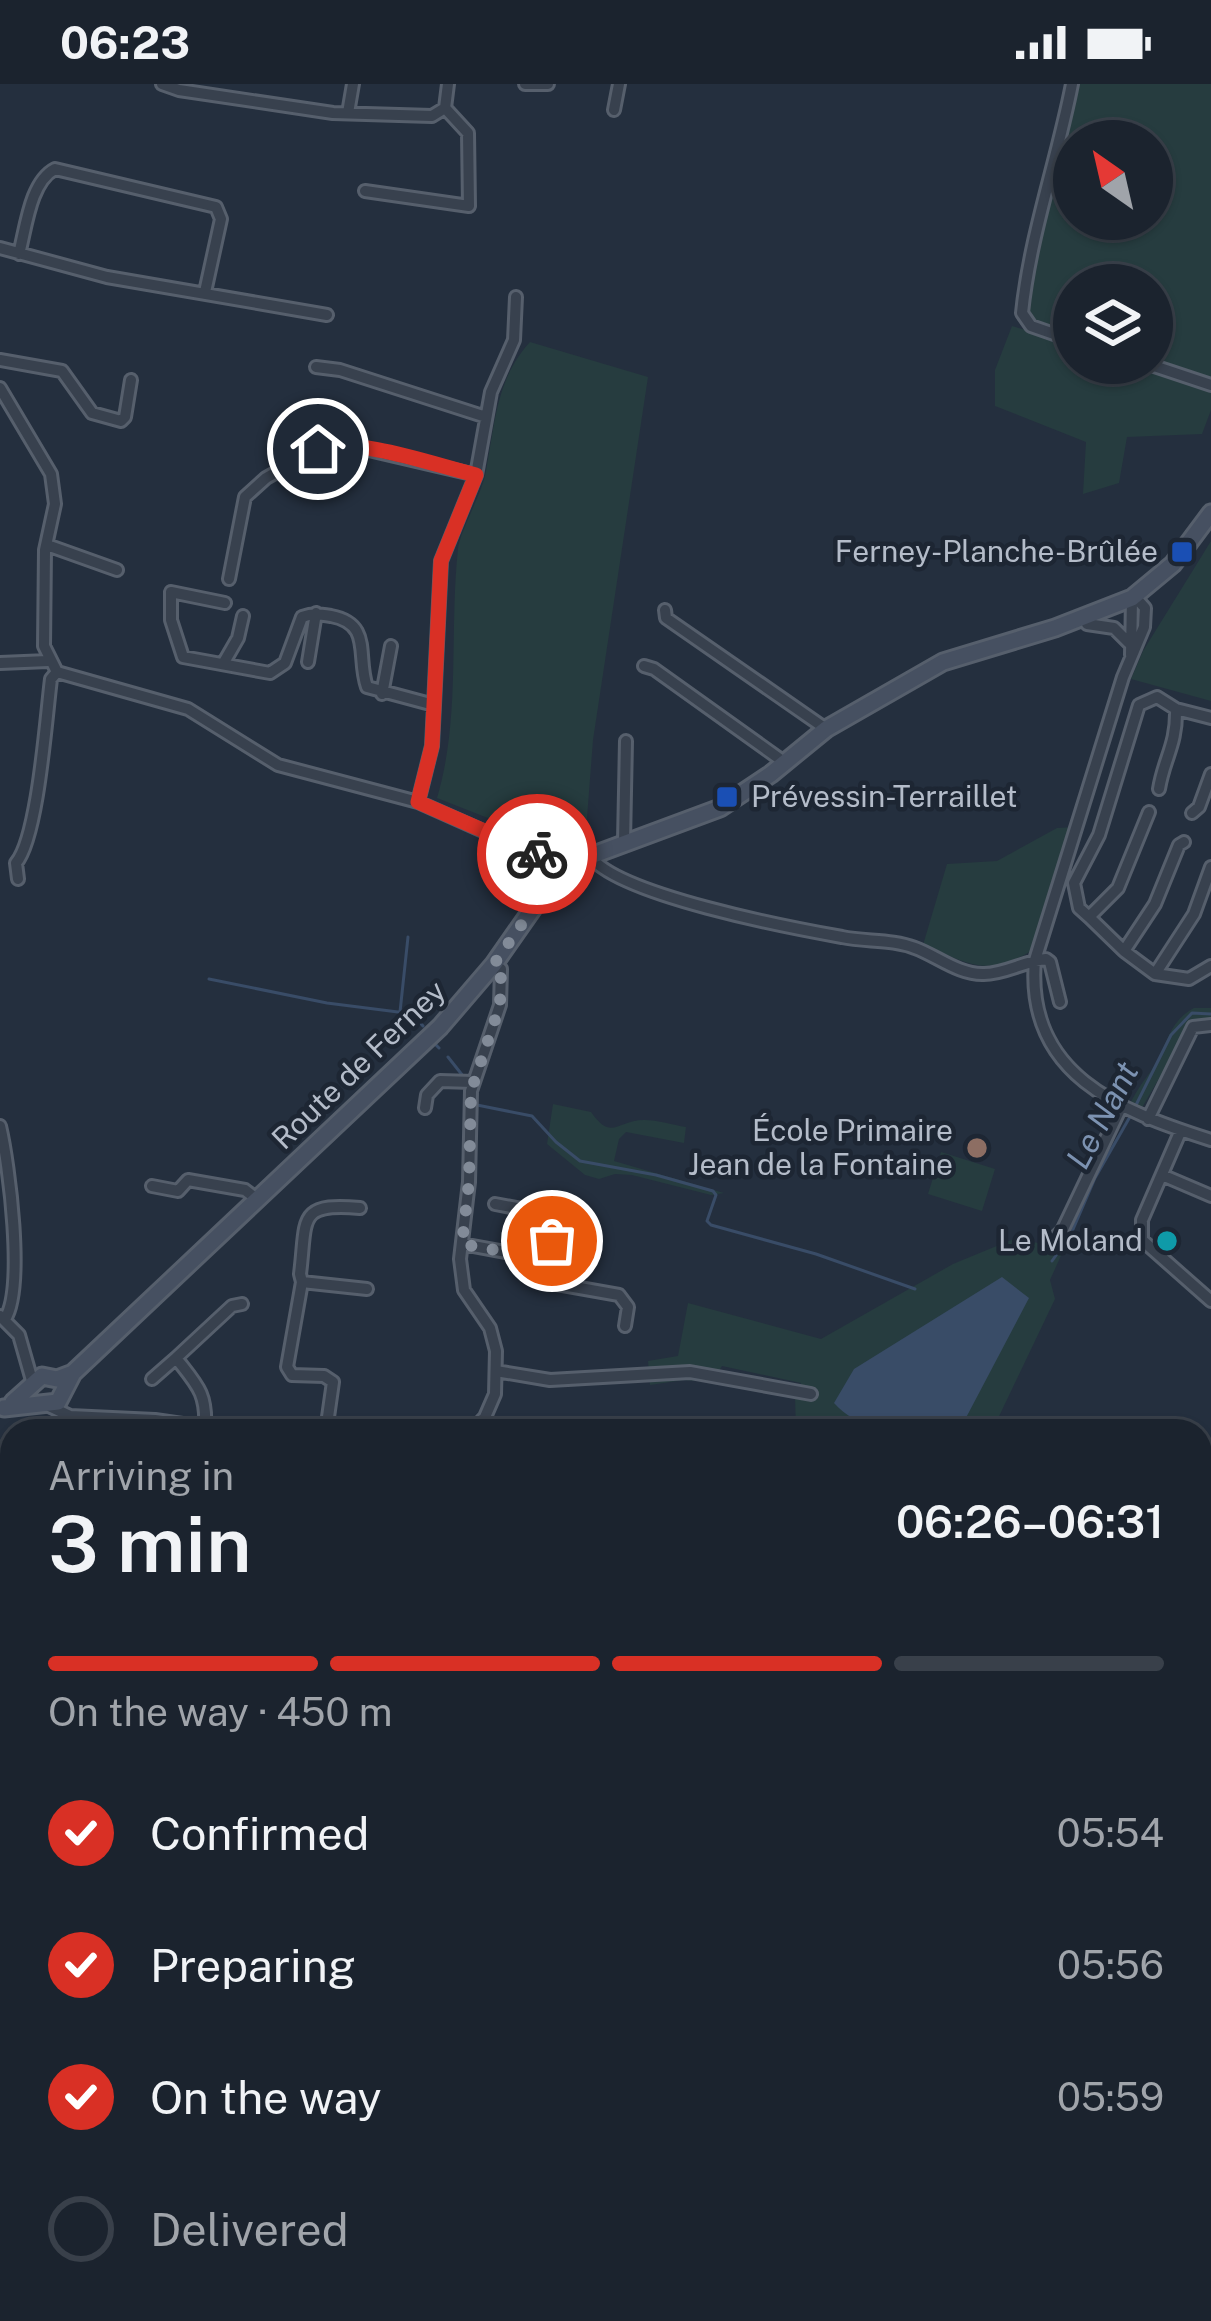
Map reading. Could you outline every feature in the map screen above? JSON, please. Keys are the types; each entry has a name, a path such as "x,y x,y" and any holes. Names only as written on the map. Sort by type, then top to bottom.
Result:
{"main road":[{"path":"1055,628 1134,603 1173,564 1211,513"},
{"path":"1055,628 1087,624 1134,603 1175,574 1211,528"},
{"name":"Route de Ferney","path":"51,1388 440,1027 494,964 542,895 568,869 743,795 826,729 883,693 957,656 1055,628"},
{"path":"2,1409 51,1388"}],"street":[{"path":"152,84 348,113 432,116 446,108"},
{"path":"348,113 353,84"},
{"path":"365,191 469,206 469,133 446,108 448,84"},
{"path":"525,84 548,84"},
{"path":"614,110 619,84"},
{"path":"1053,332 1026,322 1023,303 1042,201 1057,158 1072,84"},
{"path":"19,254 38,185 55,169 216,207 221,219 205,292"},
{"path":"0,248 107,277 327,315"},
{"path":"418,802 432,746 441,561 476,475 491,392 510,352 516,297"},
{"path":"0,360 62,371 92,413 121,421 131,380"},
{"path":"316,367 486,418"},
{"path":"1173,372 1211,385"},
{"path":"0,388 51,474 55,504 46,545 44,646 57,672 188,709 278,765 418,802 568,869"},
{"path":"229,579 245,497 266,478 318,449 332,445 360,448 476,475"},
{"path":"46,545 117,570"},
{"path":"225,603 171,592 168,602 178,653 270,673 290,655 298,622 316,613 352,622 367,687 434,705"},
{"path":"1134,603 1131,651 1035,960 1034,997 1052,1044 1065,1067 1082,1083 1134,1112 1211,1140"},
{"path":"665,610 666,618 826,729"},
{"path":"308,662 316,613"},
{"path":"223,664 238,638 243,616"},
{"path":"1087,624 1114,628 1131,651"},
{"path":"382,694 391,646"},
{"path":"0,663 48,661"},
{"path":"644,666 787,759"},
{"path":"0,864 16,863 22,856 51,680 57,672"},
{"path":"674,676 787,759"},
{"path":"1211,718 1175,709 1157,697 1139,705 1099,835 1074,883 1079,908 1155,974 1189,979 1211,966"},
{"path":"1159,789 1174,747 1175,709"},
{"path":"624,842 626,741"},
{"path":"1192,813 1211,774"},
{"path":"1091,781 1113,787"},
{"path":"1089,917 1118,888 1149,812"},
{"path":"1124,950 1155,904 1184,842"},
{"path":"590,856 608,873 688,903 846,938 918,948 973,973 985,975 1046,958 1060,1002"},
{"path":"16,863 18,879"},
{"path":"1155,974 1194,914 1211,867"},
{"path":"480,1419 494,1394 492,1333 461,1281 462,1244 473,1082 500,1005 501,969 494,964"},
{"path":"1048,1243 1063,1231 1134,1112 1193,1027 1211,1025"},
{"path":"425,1108 428,1095 440,1081 473,1082"},
{"path":"0,1126 15,1293 2,1317 19,1335 64,1414 122,1419"},
{"path":"1180,1130 1142,1220 1142,1240 1211,1301"},
{"path":"1162,1175 1211,1196"},
{"path":"152,1186 178,1192 188,1180 245,1190 258,1200"},
{"path":"495,1204 549,1214 554,1219 552,1241 533,1257"},
{"path":"328,1419 333,1382 324,1376 292,1375 286,1367 300,1274 310,1214 328,1205 360,1208"},
{"path":"462,1244 533,1257 557,1284 619,1295 628,1307 625,1326"},
{"path":"302,1282 367,1289"},
{"path":"152,1378 232,1306 242,1304"},
{"path":"176,1358 202,1392 205,1419"},
{"path":"496,1372 550,1380 690,1372 811,1394"},
{"path":"74,1419 76,1414"}],"green space":[{"path":"1076,84 1211,84 1211,380 1173,368 1173,264 1053,264 1053,329 1033,323 1025,311 1053,180 1053,240 1173,240 1173,120 1069,120"},
{"path":"1012,326 1053,338 1053,384 1173,384 1173,376 1211,389 1211,410 1202,434 1127,437 1119,483 1083,494 1086,442 995,406 995,370"},
{"path":"530,342 648,377 593,740 585,844 564,848 437,798 449,737 460,541 483,481 504,387"},
{"path":"1211,541 1211,701 1131,679 1143,651"},
{"path":"1076,827 1033,950 990,966 923,945 947,864 997,861 1057,828"},
{"path":"1194,1008 1211,1008 1211,1021 1188,1029 1140,1111 1130,1104 1132,1099 1173,1028"},
{"path":"553,1104 591,1112 610,1128 644,1120 686,1127 684,1143 626,1132 619,1139 614,1161 724,1193 711,1195 632,1175 599,1179 585,1175 547,1144"},
{"path":"941,1152 995,1169 982,1211 928,1194"},
{"path":"1016,1238 1064,1249 1050,1280 1055,1299 998,1419 796,1419 795,1396 801,1383 722,1366 712,1382 650,1385 648,1361 678,1356 688,1303 821,1339 953,1264"}],"water":[{"path":"1002,1277 1029,1298 965,1419 856,1419 834,1403 854,1369"}],"waterway":[{"path":"400,1012 408,937"},
{"path":"209,979 398,1012 423,1026"},
{"name":"Le Nant","path":"1135,1107 1171,1035 1192,1013 1211,1014"},
{"path":"436,1045 439,1048"},
{"path":"448,1057 463,1076"},
{"path":"477,1105 532,1116 580,1161 713,1191 716,1195 707,1221 711,1225 816,1254 915,1289"},
{"name":"Le Nant","path":"1052,1261 1071,1234 1095,1178 1131,1115"}],"way so far":[{"path":"537,854 568,869 550,884 494,964 501,969 502,992 471,1091 462,1244 533,1257 552,1241"}],"place":[{"name":"Ferney-Planche-Brûlée","path":"1182,552"},
{"name":"Prévessin-Terraillet","path":"727,797"},
{"name":"École Primaire Jean de la Fontaine","path":"977,1148"},
{"name":"Le Moland","path":"1167,1241"}],"route":[{"path":"318,449 332,445 360,448 476,475 441,561 432,746 418,802 537,854"}]}
